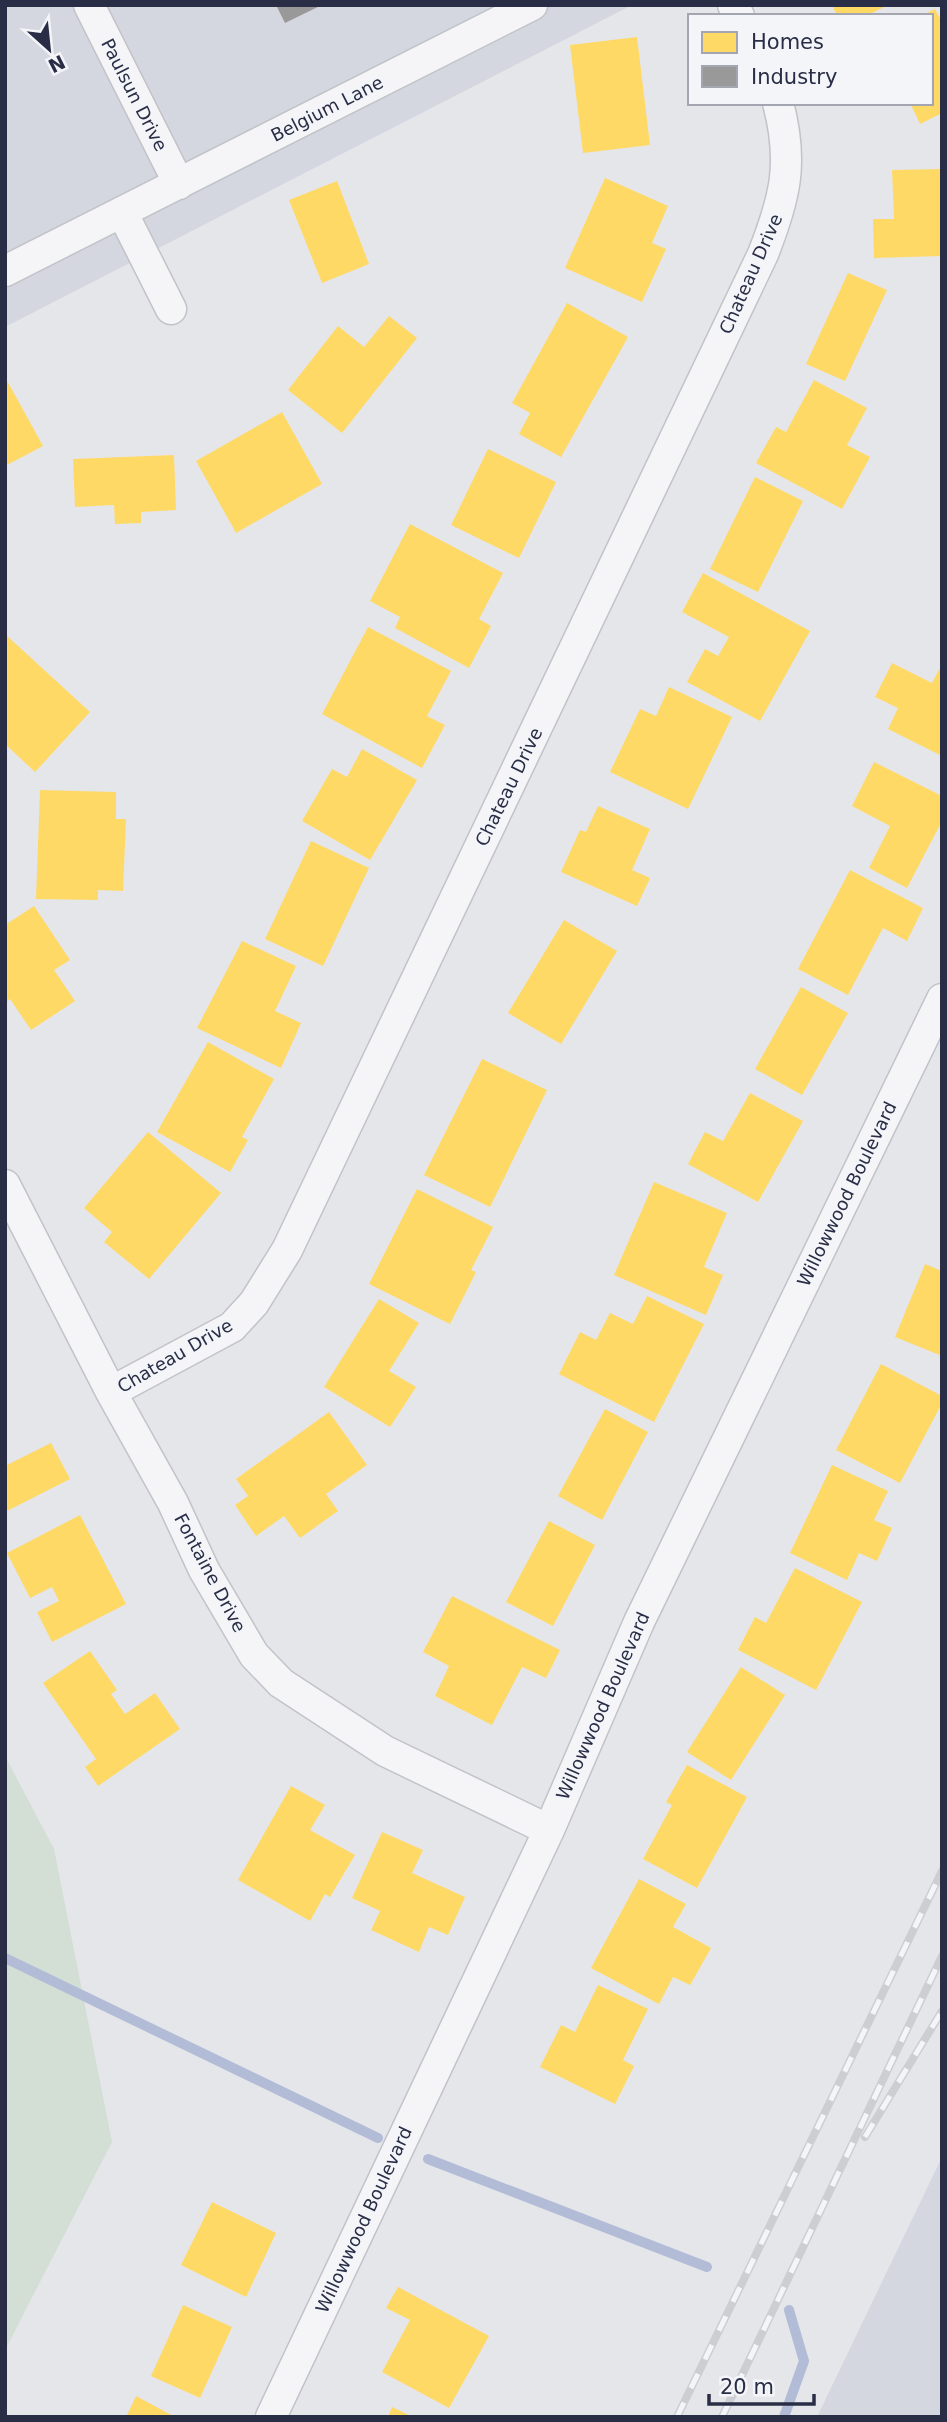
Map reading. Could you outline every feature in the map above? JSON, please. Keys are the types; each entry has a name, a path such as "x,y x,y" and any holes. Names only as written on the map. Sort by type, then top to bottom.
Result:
{"street":[{"name":"Paulsun Drive","path":"89,5 179,184"},
{"name":"Belgium Lane","path":"5,271 532,5"},
{"name":"Chateau Drive","path":"111,1392 232,1327 254,1303 288,1250 763,254 780,211 788,159 778,105"},
{"path":"122,212 171,309"},
{"name":"Willowwood Boulevard","path":"271,2417 549,1830 639,1622 942,999"},
{"name":"Fontaine Drive","path":"5,1185 111,1392 173,1503 204,1570 254,1655 281,1683 385,1751 549,1830"}],"shaded area":[{"path":"5,5 632,5 5,327"},
{"path":"5,1756 54,1849 112,2142 5,2350"},
{"path":"942,2157 942,2417 817,2417"}],"building: Homes":[{"path":"832,5 888,5 870,14 836,14"},
{"path":"935,9 942,22 942,113 920,124 911,105 933,105 933,14 925,14"},
{"path":"637,37 650,145 583,153 570,45"},
{"path":"942,169 942,256 874,258 873,219 894,219 892,170"},
{"path":"605,178 668,206 652,243 666,249 642,302 565,268"},
{"path":"337,181 369,264 322,283 289,200"},
{"path":"848,273 887,290 845,381 806,364"},
{"path":"567,303 628,337 561,457 519,434 530,413 512,403"},
{"path":"389,316 417,338 342,433 288,390 338,326 364,347"},
{"path":"5,377 43,446 5,466"},
{"path":"814,380 867,408 847,445 870,457 842,509 756,463 776,427 786,432"},
{"path":"282,412 322,484 236,533 196,461"},
{"path":"488,449 556,482 519,558 451,525"},
{"path":"174,455 176,510 141,512 141,523 115,524 114,505 75,507 73,459"},
{"path":"755,477 803,501 758,592 710,569"},
{"path":"410,524 503,573 479,619 491,626 469,668 395,628 400,617 370,601"},
{"path":"703,573 810,631 760,721 687,682 705,649 718,656 729,637 682,612"},
{"path":"368,627 451,671 427,716 445,725 422,768 322,714"},
{"path":"5,634 90,712 35,772 5,744"},
{"path":"892,663 932,683 942,664 942,756 888,729 898,708 875,697"},
{"path":"669,687 732,717 688,809 610,772 640,709 656,716"},
{"path":"362,749 417,780 370,860 302,821 332,769 347,777"},
{"path":"874,762 942,796 942,821 907,888 869,868 890,826 852,806"},
{"path":"40,790 116,792 116,819 126,819 123,891 98,890 98,900 36,899"},
{"path":"598,806 650,829 632,870 650,878 637,906 561,872 580,830 586,832"},
{"path":"311,841 369,868 323,966 265,939"},
{"path":"850,870 923,908 907,941 883,928 848,995 798,969"},
{"path":"34,906 70,960 54,970 75,1001 31,1030 10,999 5,1003 5,925"},
{"path":"564,920 617,951 561,1044 508,1013"},
{"path":"242,941 296,966 275,1011 301,1023 281,1068 197,1028"},
{"path":"801,987 848,1013 802,1095 755,1069"},
{"path":"208,1042 274,1079 242,1137 248,1140 230,1172 157,1132"},
{"path":"482,1059 547,1090 490,1207 424,1175"},
{"path":"750,1093 803,1121 758,1202 688,1164 705,1132 723,1141"},
{"path":"148,1132 221,1193 149,1279 104,1242 112,1232 84,1208"},
{"path":"654,1182 727,1213 704,1267 723,1275 706,1315 614,1275"},
{"path":"417,1189 493,1227 471,1270 476,1272 450,1324 369,1284"},
{"path":"925,1264 942,1271 942,1356 895,1337"},
{"path":"647,1296 704,1324 654,1422 559,1374 580,1332 596,1340 610,1313 633,1324"},
{"path":"379,1299 419,1323 389,1371 416,1387 390,1427 324,1387"},
{"path":"881,1364 942,1396 942,1403 900,1483 836,1450"},
{"path":"605,1409 648,1432 602,1520 558,1496"},
{"path":"329,1412 367,1465 326,1494 338,1511 300,1538 284,1516 256,1536 235,1505 248,1496 236,1479"},
{"path":"51,1443 70,1479 5,1512 5,1466"},
{"path":"832,1465 888,1491 874,1520 892,1528 877,1561 859,1553 847,1580 790,1553"},
{"path":"80,1515 126,1604 52,1642 37,1612 59,1601 52,1587 30,1598 7,1553"},
{"path":"549,1521 595,1545 553,1626 506,1602"},
{"path":"795,1568 862,1602 816,1690 738,1650 755,1617 766,1623"},
{"path":"452,1596 560,1650 546,1678 522,1667 492,1725 435,1696 449,1666 423,1652"},
{"path":"90,1651 117,1690 111,1694 125,1714 155,1693 180,1729 98,1786 85,1767 96,1759 43,1683"},
{"path":"741,1667 785,1695 731,1780 687,1752"},
{"path":"687,1765 747,1797 697,1888 643,1859 672,1805 666,1802"},
{"path":"291,1786 325,1805 310,1830 355,1855 330,1897 325,1894 310,1921 238,1880"},
{"path":"382,1832 423,1850 412,1873 465,1897 448,1935 429,1927 419,1952 371,1930 380,1911 352,1898"},
{"path":"639,1879 686,1904 673,1927 711,1948 690,1985 673,1977 659,2004 591,1968"},
{"path":"598,1985 648,2009 623,2060 634,2066 615,2104 540,2067 561,2025 575,2032"},
{"path":"212,2202 276,2233 246,2297 181,2265"},
{"path":"398,2287 489,2336 449,2408 382,2372 410,2320 386,2308"},
{"path":"183,2305 232,2327 200,2398 151,2376"},
{"path":"136,2396 175,2417 126,2417"},
{"path":"392,2407 413,2417 388,2417"}],"building: Industry":[{"path":"276,5 322,5 285,23"}],"waterway":[{"path":"5,1958 378,2138"},
{"path":"428,2159 707,2267"},
{"path":"784,2417 804,2361 789,2310"}],"railway":[{"path":"677,2417 942,1871"},
{"path":"722,2417 942,1956"},
{"path":"865,2137 942,2011"}]}
